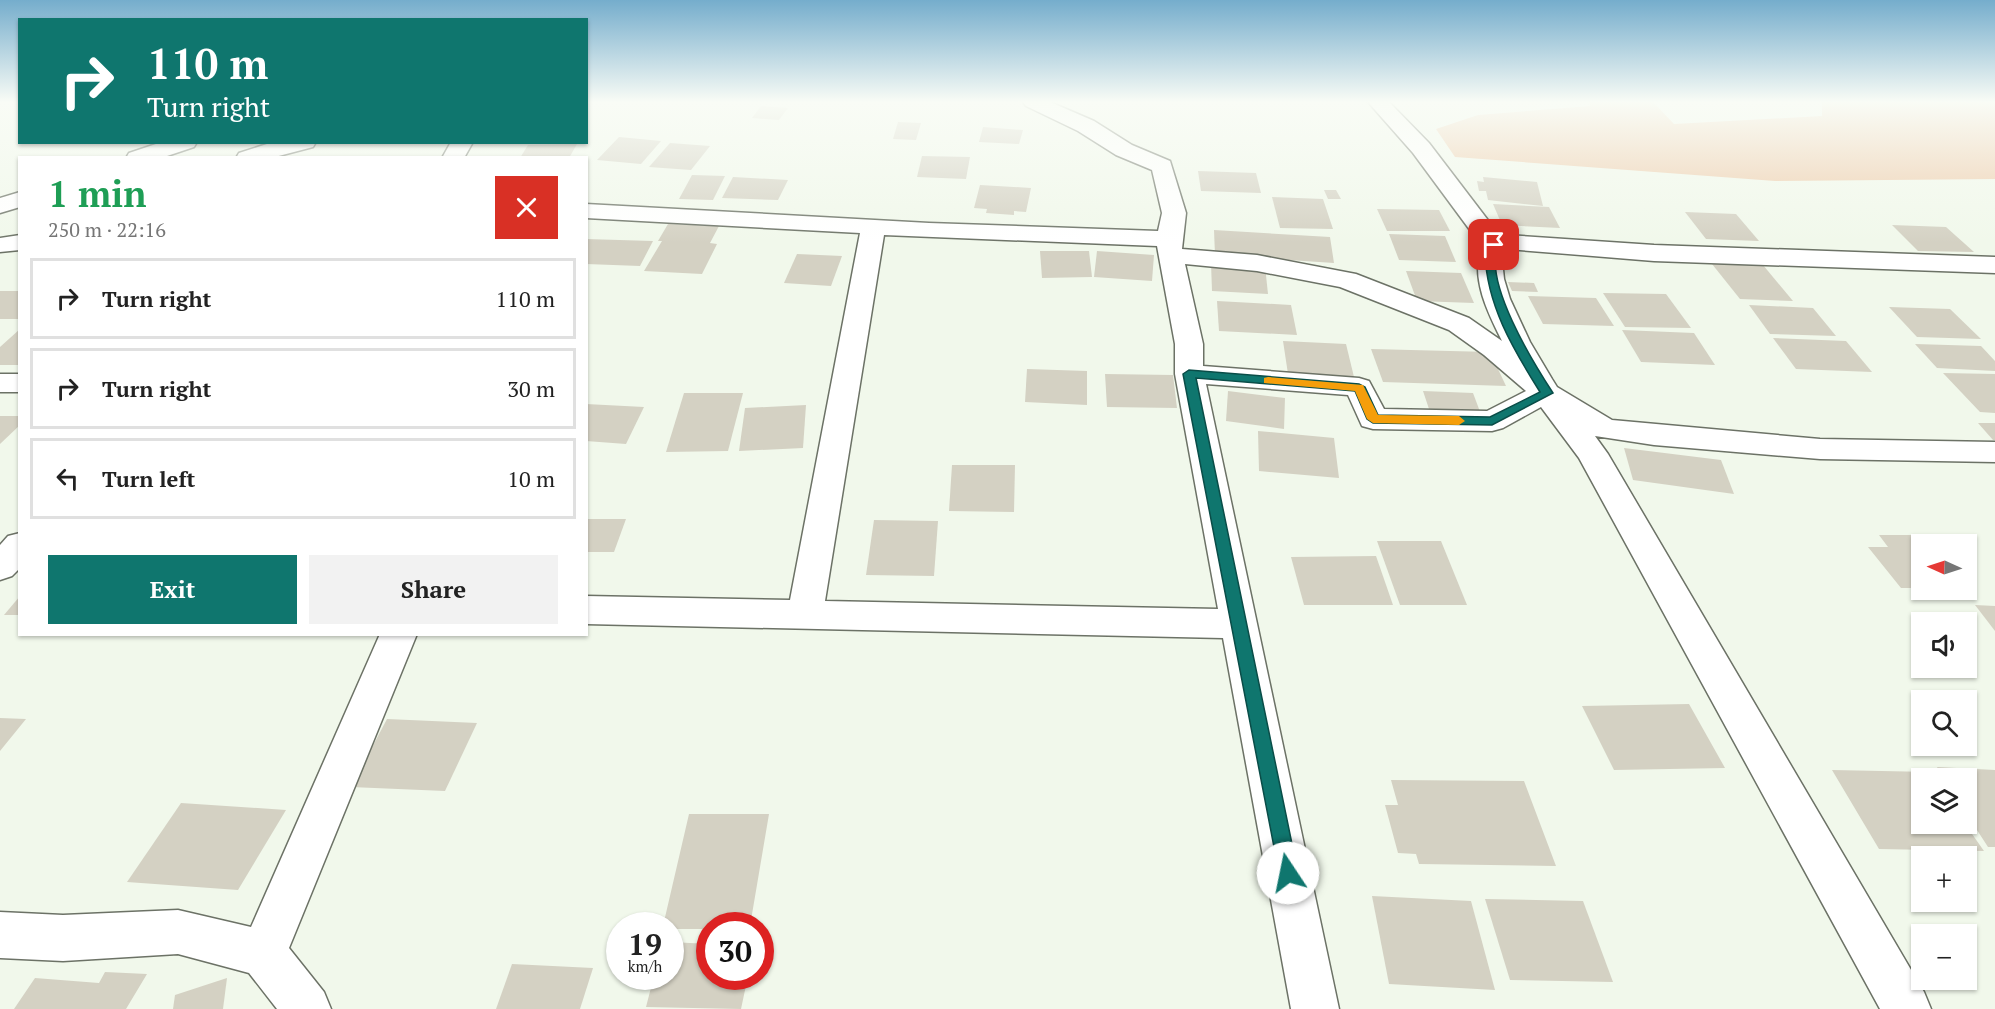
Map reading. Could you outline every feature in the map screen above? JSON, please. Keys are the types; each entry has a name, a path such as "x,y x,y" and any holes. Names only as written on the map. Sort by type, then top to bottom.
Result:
{"street":[{"path":"143,156 164,149"},
{"path":"253,156 275,149"},
{"path":"1123,149 1162,165 1174,213 1169,247 1190,344 1189,374 1315,1009"},
{"path":"1422,149 1494,245"},
{"path":"0,206 18,200"},
{"path":"588,211 1169,247 1347,280 1459,324 1494,349 1546,393 1605,429 1820,449 1995,452"},
{"path":"805,615 873,227"},
{"path":"0,244 18,242"},
{"path":"1907,1009 1592,454 1546,393 1522,354 1498,302 1490,264 1490,252 1494,245 1507,242 1654,254 1995,265"},
{"path":"1189,374 1359,387 1373,419 1492,421 1546,393"},
{"path":"0,383 18,383"},
{"path":"0,567 18,547"},
{"path":"588,610 1239,624"},
{"path":"263,953 398,636"},
{"path":"0,935 63,938 178,932 263,953 307,1009"}],"shaded area":[{"path":"1450,149 1995,149 1995,179 1775,181 1455,157"}],"building":[{"path":"525,149 574,149 570,156 521,156"},
{"path":"607,149 654,149 641,164 597,160"},
{"path":"665,149 708,149 691,170 649,167"},
{"path":"922,156 970,157 966,179 917,177"},
{"path":"1198,171 1256,173 1261,193 1201,191"},
{"path":"692,175 725,176 713,200 679,199"},
{"path":"733,177 788,180 778,200 722,198"},
{"path":"1483,177 1537,182 1543,206 1488,200 1486,191 1479,191 1477,181 1484,182"},
{"path":"980,185 1031,188 1026,212 1014,211 1014,215 986,213 987,209 974,208"},
{"path":"1324,190 1336,190 1341,199 1328,199"},
{"path":"1272,197 1323,199 1333,229 1280,228"},
{"path":"1493,204 1549,207 1560,228 1502,225"},
{"path":"1377,209 1439,210 1450,231 1387,231"},
{"path":"1685,212 1736,214 1759,241 1706,239"},
{"path":"668,224 719,226 710,243 717,244 702,274 644,271 662,241 658,241"},
{"path":"1892,225 1946,227 1974,252 1918,251"},
{"path":"1214,230 1330,237 1334,263 1215,255"},
{"path":"1389,234 1445,236 1456,262 1399,260"},
{"path":"588,239 653,241 640,266 588,264"},
{"path":"1040,251 1089,251 1092,277 1042,278"},
{"path":"1097,251 1154,255 1152,281 1094,277"},
{"path":"797,254 842,256 831,286 784,283"},
{"path":"1211,263 1265,266 1268,294 1212,291"},
{"path":"1712,264 1763,265 1793,301 1740,299"},
{"path":"1406,271 1461,273 1474,303 1417,301"},
{"path":"1508,282 1534,283 1538,292 1512,291"},
{"path":"0,291 18,291 18,319 0,319"},
{"path":"1603,293 1666,294 1691,328 1625,327"},
{"path":"1528,296 1596,298 1614,326 1543,324"},
{"path":"1217,301 1291,305 1297,335 1219,331"},
{"path":"1749,305 1813,308 1836,336 1770,334"},
{"path":"1889,307 1950,309 1981,339 1917,337"},
{"path":"1622,330 1694,333 1715,365 1641,362"},
{"path":"18,331 18,365 0,365 0,347"},
{"path":"1773,338 1846,341 1872,372 1796,369"},
{"path":"1283,341 1346,344 1354,377 1288,374"},
{"path":"1915,344 1981,346 1995,361 1995,371 1937,368"},
{"path":"1371,349 1490,352 1506,386 1383,382"},
{"path":"1027,369 1087,371 1087,405 1025,402"},
{"path":"1943,373 1995,374 1995,413 1980,412"},
{"path":"1105,374 1173,375 1177,408 1107,407"},
{"path":"1228,391 1285,398 1284,429 1226,421"},
{"path":"1423,391 1473,393 1482,417 1431,415"},
{"path":"684,393 743,393 728,451 666,452"},
{"path":"588,404 644,407 626,444 588,441"},
{"path":"806,405 803,448 739,451 745,408"},
{"path":"0,416 18,416 18,427 0,444"},
{"path":"1978,423 1995,423 1995,440 1993,440"},
{"path":"1258,431 1334,438 1339,478 1259,471"},
{"path":"1624,448 1721,460 1734,494 1633,480"},
{"path":"952,465 1015,465 1014,512 949,511"},
{"path":"588,519 626,519 614,552 588,552"},
{"path":"874,520 938,521 934,576 866,575"},
{"path":"1879,535 1911,535 1911,588 1901,588 1868,547 1888,547"},
{"path":"1377,541 1441,541 1467,605 1400,605"},
{"path":"1376,556 1393,605 1304,605 1291,557"},
{"path":"18,598 18,615 4,615"},
{"path":"1975,605 1995,606 1995,631"},
{"path":"1689,704 1725,768 1614,770 1582,706"},
{"path":"0,718 26,719 0,751"},
{"path":"387,719 477,723 445,791 351,787"},
{"path":"1977,769 1995,770 1995,847 1988,847 1977,830"},
{"path":"1832,770 1911,772 1911,834 1972,834 1984,851 1977,851 1977,846 1911,846 1911,850 1879,849"},
{"path":"1391,780 1524,781 1556,866 1419,864 1416,854 1398,853 1385,805 1398,805"},
{"path":"181,803 286,810 238,890 127,882"},
{"path":"689,814 769,814 752,912 696,912 696,929 684,929 684,912 666,912"},
{"path":"1372,896 1471,901 1495,990 1389,984"},
{"path":"1485,899 1583,901 1613,982 1510,980"},
{"path":"684,943 696,943 696,990 745,990 741,1009 646,1007 650,990 684,990"},
{"path":"512,964 593,968 580,1009 496,1009"},
{"path":"105,972 147,974 126,1009 14,1009 35,978 99,983"},
{"path":"227,978 223,1009 173,1009 175,995"}],"slow traffic":[{"path":"1268,380 1359,387 1373,419 1459,421"}],"route":[{"path":"1288,873 1189,374 1359,387 1373,419 1492,421 1546,393 1504,320 1495,293 1490,264 1490,252 1494,245"}]}
